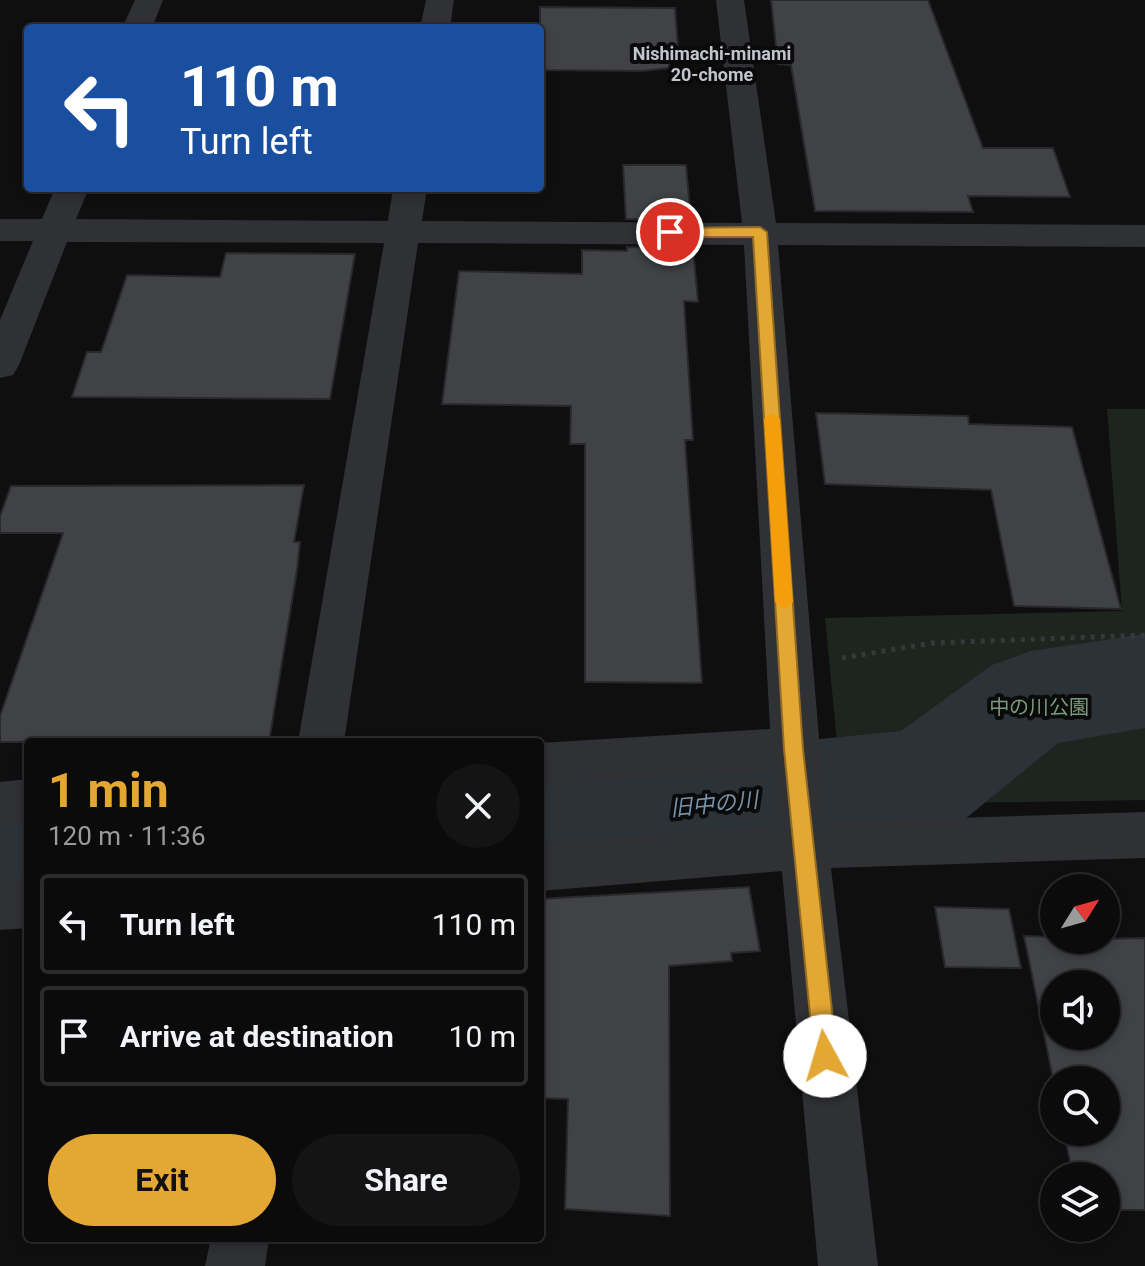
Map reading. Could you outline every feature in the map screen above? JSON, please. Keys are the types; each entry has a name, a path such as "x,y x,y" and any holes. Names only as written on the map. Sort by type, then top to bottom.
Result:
{"street":[{"path":"139,24 149,0"},
{"path":"436,24 440,0"},
{"path":"730,0 760,232 794,749 848,1266"},
{"path":"0,365 70,192"},
{"path":"322,738 409,192"},
{"path":"0,230 1145,236"},
{"path":"544,764 794,749"},
{"path":"0,804 24,801"},
{"path":"544,867 803,846 1145,835"},
{"path":"0,905 24,903"},
{"path":"235,1266 239,1242"}],"path":[{"path":"832,660 932,643 1145,635"}],"green space":[{"name":"中の川公園","path":"1107,409 1145,409 1145,800 843,805 825,618 1122,611"}],"building":[{"path":"771,0 928,0 983,148 1053,148 1070,197 968,196 973,212 815,211 791,65 778,64"},
{"path":"540,7 675,8 679,61 669,61 669,68 642,71 544,70 544,24 540,24"},
{"path":"623,165 686,165 691,220 626,219"},
{"path":"627,247 693,248 698,302 684,301 693,440 685,440 702,683 585,682 585,444 570,444 571,406 442,404 459,271 582,274 582,250 627,251"},
{"path":"226,253 355,254 330,399 72,397 87,352 101,352 127,275 220,277"},
{"path":"816,413 968,416 969,424 1072,427 1121,609 1014,606 991,490 825,484"},
{"path":"304,485 294,542 300,542 297,570 270,738 24,738 24,742 0,742 0,716 63,533 0,533 0,516 11,486"},
{"path":"749,887 760,951 731,953 732,961 669,966 670,1216 565,1209 568,1099 544,1098 544,899"},
{"path":"935,907 1009,909 1021,968 945,967"},
{"path":"1024,936 1040,937 1040,954 1120,954 1120,939 1145,938 1145,1210 1120,1210 1120,1162 1070,1162 1067,1146 1120,1146 1120,1066 1051,1066 1047,1050 1120,1050 1120,970 1040,970 1040,1014"}],"waterway":[{"name":"旧中の川","path":"544,822 924,782 1031,699 1145,681"},
{"name":"旧中の川","path":"0,862 24,861"}],"slow traffic":[{"path":"772,419 784,602"}],"district":[{"name":"Nishimachi-minami 20-chome","path":"712,63"}],"route":[{"path":"670,232 760,232 794,749 825,1056"}]}
